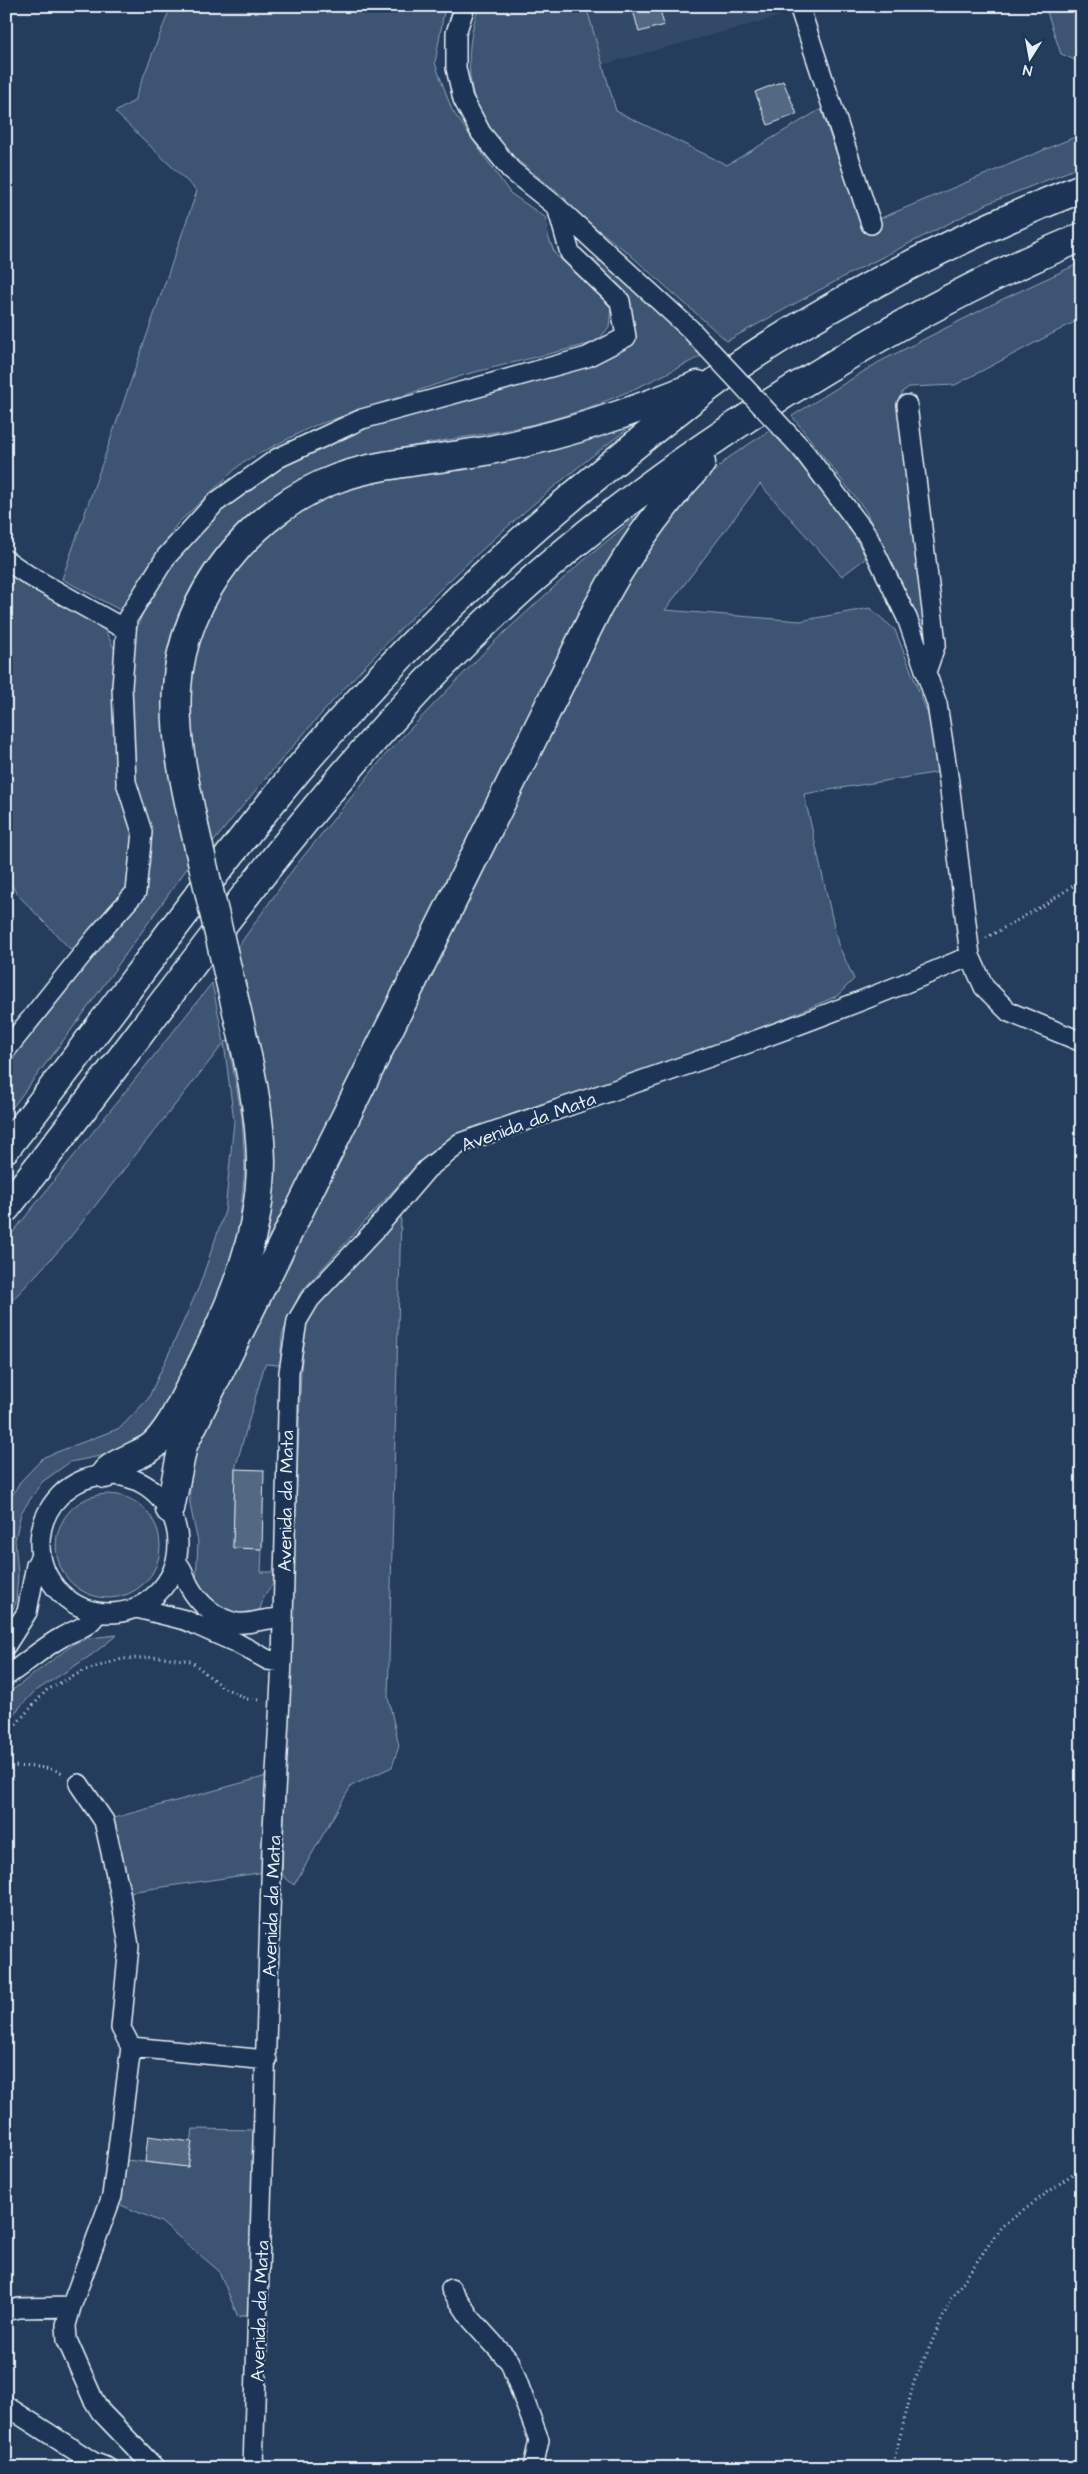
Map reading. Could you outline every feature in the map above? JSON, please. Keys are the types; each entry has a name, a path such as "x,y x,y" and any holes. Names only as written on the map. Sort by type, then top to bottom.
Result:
{"highway":[{"path":"6,1148 255,823 332,731 409,646 532,528 638,442 740,365 810,321 902,270 1000,222 1082,188"},
{"path":"6,1208 287,843 363,752 418,691 518,592 614,510 748,416 874,339 924,312 969,288 1082,237"},
{"path":"105,1474 114,1466 150,1448 168,1428 220,1326 246,1261 259,1199 260,1142 255,1099 194,826 182,768 177,727 177,687 181,663 194,617 203,598 234,551 250,534 304,494 338,478 371,470 497,448 572,431 670,397 740,365"},
{"path":"170,1509 184,1445 597,609 631,548 676,489 748,416"}],"street":[{"path":"465,6 456,33 456,68 463,99 481,133 512,170 557,207 690,329 802,449 867,535 907,618 937,704 948,773 970,952 984,987 1009,1012 1082,1042"},
{"path":"799,6 871,224"},
{"path":"6,1050 91,943 136,892 142,832 126,782 122,687 126,630 127,619 166,557 214,503 278,458 362,420 587,357 626,337 620,301 570,253 557,207"},
{"path":"907,405 936,642 926,672"},
{"path":"6,560 28,575 126,630"},
{"name":"Avenida da Mata","path":"253,2468 272,1848 282,1662 288,1372 297,1321 310,1299 375,1230 427,1169 460,1143 770,1035 908,983 970,952"},
{"path":"105,1474 124,1476 142,1483 158,1494 170,1509 178,1535 176,1562 163,1586 154,1596 137,1608 117,1613 96,1612 77,1606 60,1594 48,1577 40,1558 39,1538 41,1528 53,1501 68,1487 80,1481 105,1474"},
{"path":"6,1645 27,1612 35,1571 40,1558"},
{"path":"176,1562 183,1570 194,1594 213,1613 238,1623 260,1622 270,1618 283,1619"},
{"path":"137,1608 185,1620 242,1645 268,1660 282,1662"},
{"path":"6,1676 62,1637 86,1625 92,1620 96,1612"},
{"path":"79,1784 104,1821 120,1892 129,1946 121,2028 131,2047 112,2196 71,2308 66,2325 67,2340 93,2399 101,2412 155,2468"},
{"path":"131,2047 267,2060"},
{"path":"451,2289 471,2319 510,2362 539,2440 533,2468"},
{"path":"6,2311 19,2308 71,2308"},
{"path":"6,2406 93,2462 108,2468"}],"path":[{"path":"970,952 1082,880"},
{"path":"6,1735 47,1690 83,1671 122,1659 162,1656 190,1661 221,1686 246,1699 280,1702"},
{"path":"6,1766 59,1772 79,1784"},
{"path":"892,2468 914,2382 951,2300 1001,2227 1082,2167"}],"shaded area":[{"path":"171,6 445,6 435,63 452,110 510,193 546,218 548,236 555,254 593,287 611,308 609,327 597,342 467,374 311,427 243,462 177,524 120,610 62,579 197,191 115,112 134,101"},
{"path":"479,6 586,6 616,111 727,165 821,109 862,226 1082,134 1082,166 989,203 847,275 727,341 627,252 567,206 566,199 501,145 486,126 474,97 469,67 471,36"},
{"path":"586,6 786,6 788,14 601,65"},
{"path":"1045,6 1082,6 1082,63 1061,54"},
{"path":"578,256 611,264 703,355 619,396 553,419 347,461 306,477 268,499 233,530 200,572 183,603 171,635 164,669 162,704 165,745 171,786 188,867 78,1021 6,1116 6,1059 142,887 150,864 148,839 132,778 128,689 131,645 146,604 176,555 219,506 281,463 365,425 605,359 630,344 634,325 627,298"},
{"path":"1082,262 1082,318 955,385 909,387 902,392 900,414 928,625 922,627 865,510 792,416 879,362 1003,299"},
{"path":"652,411 589,458 529,508 472,559 417,613 311,725 211,845 187,755 190,656 238,557 322,493"},
{"path":"772,429 847,522 866,558 842,576 760,484 665,610 800,621 870,608 895,630 928,714 940,772 804,794 838,944 854,979 837,996 736,1039 446,1141 420,1161 300,1293 282,1335 280,1365 265,1364 235,1469 233,1548 262,1549 261,1572 276,1572 274,1582 264,1596 260,1609 249,1616 225,1614 196,1584 198,1542 190,1505 190,1478 198,1446 607,614 639,556 684,501 728,458"},
{"path":"650,505 289,1210 242,1293 258,1246 235,951 294,868 387,753 494,642 576,567"},
{"path":"6,573 105,630 115,650 116,783 132,832 129,885 72,951 17,894 6,875"},
{"path":"212,983 224,1042 228,1041 242,1117 245,1168 239,1228 222,1288 161,1416 141,1442 115,1453 70,1462 42,1482 21,1513 15,1540 18,1575 16,1602 6,1624 6,1506 20,1482 44,1457 120,1428 148,1399 199,1287 225,1211 234,1121 224,1043 64,1245 6,1307 6,1241"},
{"path":"401,1216 388,1697 399,1746 392,1767 351,1786 294,1885 282,1875 301,1371 305,1327 321,1300"},
{"path":"108,1494 128,1498 145,1509 156,1526 160,1546 156,1566 145,1583 128,1594 108,1598 88,1594 71,1583 60,1566 56,1546 60,1526 71,1509 88,1498"},
{"path":"117,1635 90,1656 34,1692 6,1722 6,1695 75,1643 89,1638"},
{"path":"267,1776 265,1872 129,1892 110,1819"},
{"path":"193,2129 258,2130 254,2313 238,2317 219,2271 161,2222 116,2203 126,2160 188,2167"}],"building":[{"path":"632,6 659,6 664,25 639,32"},
{"path":"783,81 797,114 768,125 755,92"},
{"path":"235,1469 264,1470 262,1549 233,1548"},
{"path":"148,2136 192,2142 188,2167 145,2162"}]}
